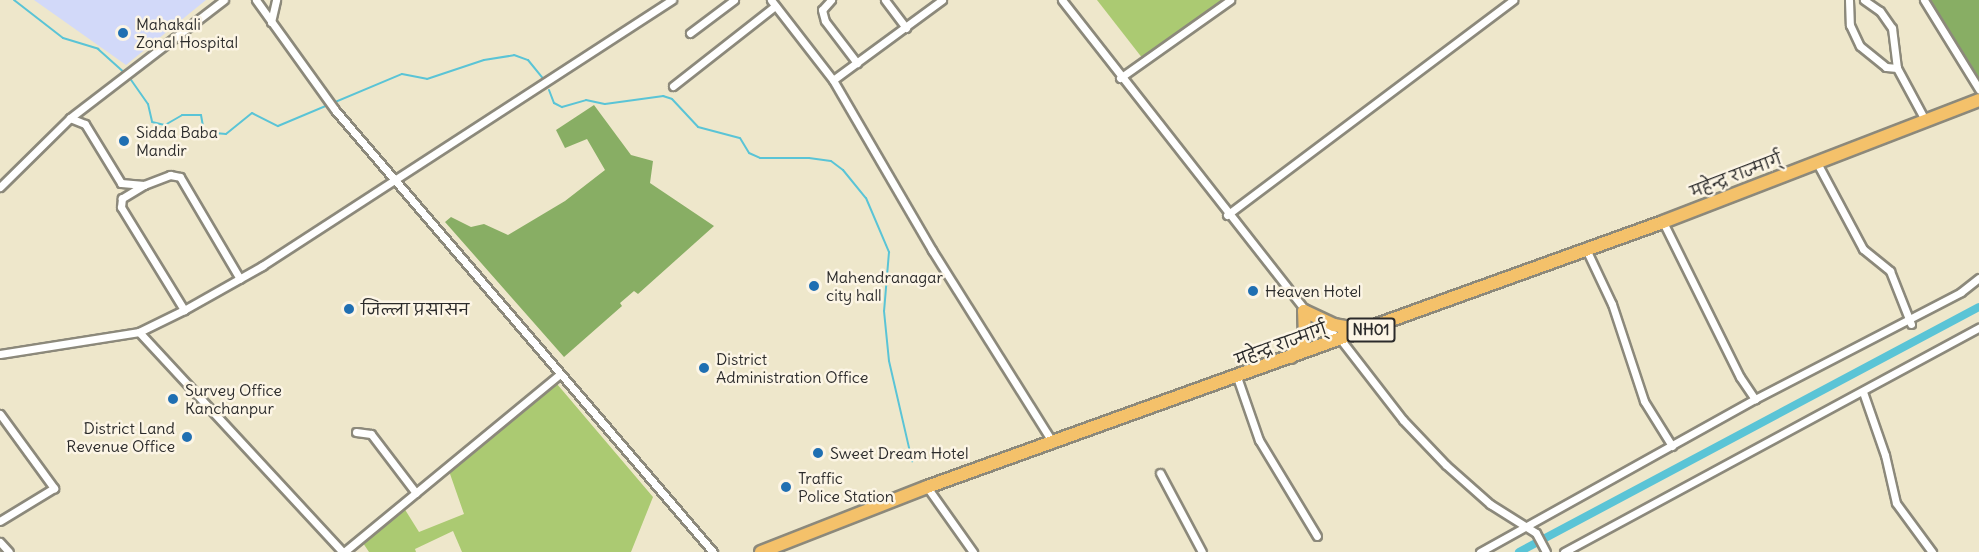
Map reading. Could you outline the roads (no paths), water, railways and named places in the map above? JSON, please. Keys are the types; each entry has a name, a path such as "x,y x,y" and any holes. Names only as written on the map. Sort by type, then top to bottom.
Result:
{"highway":[{"name":"महेन्द्र राज्मार्ग्","path":"761,552 927,487 1288,360 1585,247 1663,222 1816,161 1979,100"},
{"path":"1288,360 1305,338 1304,310 1334,325 1369,330"}],"street":[{"path":"0,187 70,118 124,79 224,0"},
{"path":"256,0 335,110 713,552"},
{"path":"271,22 276,0"},
{"path":"0,354 139,332 184,310 240,279 393,178 576,66 672,0"},
{"path":"690,33 734,0"},
{"path":"831,0 822,10 825,21 857,63"},
{"path":"885,0 906,28"},
{"path":"833,80 942,0"},
{"path":"1062,0 1120,78 1304,310 1341,340 1403,420 1446,465 1490,504 1536,533 1545,550"},
{"path":"1120,78 1230,0"},
{"path":"1227,215 1514,0"},
{"path":"1849,0 1850,25 1860,46 1886,67 1897,68"},
{"path":"1864,0 1880,11 1892,28 1897,68 1925,120"},
{"path":"1924,0 1979,89"},
{"path":"673,86 773,3 833,80 932,250 1053,444"},
{"path":"70,118 85,124 119,181 144,185"},
{"path":"1816,161 1863,249 1890,271 1910,320"},
{"path":"184,310 121,207 122,198 144,185 170,175 180,177 240,279"},
{"path":"1663,222 1740,377 1755,399"},
{"path":"1585,247 1612,304 1644,401 1672,446"},
{"path":"1480,552 1528,528 1755,399 1961,292 1979,278"},
{"path":"1564,552 1979,328"},
{"path":"139,332 344,552 560,374"},
{"path":"1237,377 1259,440 1293,502 1317,536"},
{"path":"1863,392 1885,455 1896,503 1932,552"},
{"path":"0,414 54,488 0,520"},
{"path":"356,432 371,434 416,493"},
{"path":"1160,473 1202,552"},
{"path":"927,487 974,552"},
{"path":"0,542 9,552"}],"waterway":[{"path":"14,0 63,38 98,49 125,73"},
{"path":"129,77 148,104 152,122 165,125 182,115 201,115 204,132 226,134 252,113 278,126 402,74 427,79 484,60 514,55 528,60 544,80"},
{"path":"549,90 554,103 562,107 586,100 605,104 663,96 672,99 698,127 740,138 749,153 760,158 809,158 831,161 843,170 866,198 889,252 884,311 889,361 912,461"},
{"path":"1519,552 1979,307"}],"place":[{"name":"Mahakali Zonal Hospital","path":"123,33"},
{"name":"Sidda Baba Mandir","path":"124,141"},
{"name":"Mahendranagar city hall","path":"814,286"},
{"name":"Heaven Hotel","path":"1253,291"},
{"name":"जिल्ला प्रसासन","path":"349,309"},
{"name":"District Administration Office","path":"704,368"},
{"name":"Survey Office Kanchanpur","path":"173,399"},
{"name":"District Land Revenue Office","path":"187,437"},
{"name":"Sweet Dream Hotel","path":"818,453"},
{"name":"Traffic Police Station","path":"786,487"}]}
